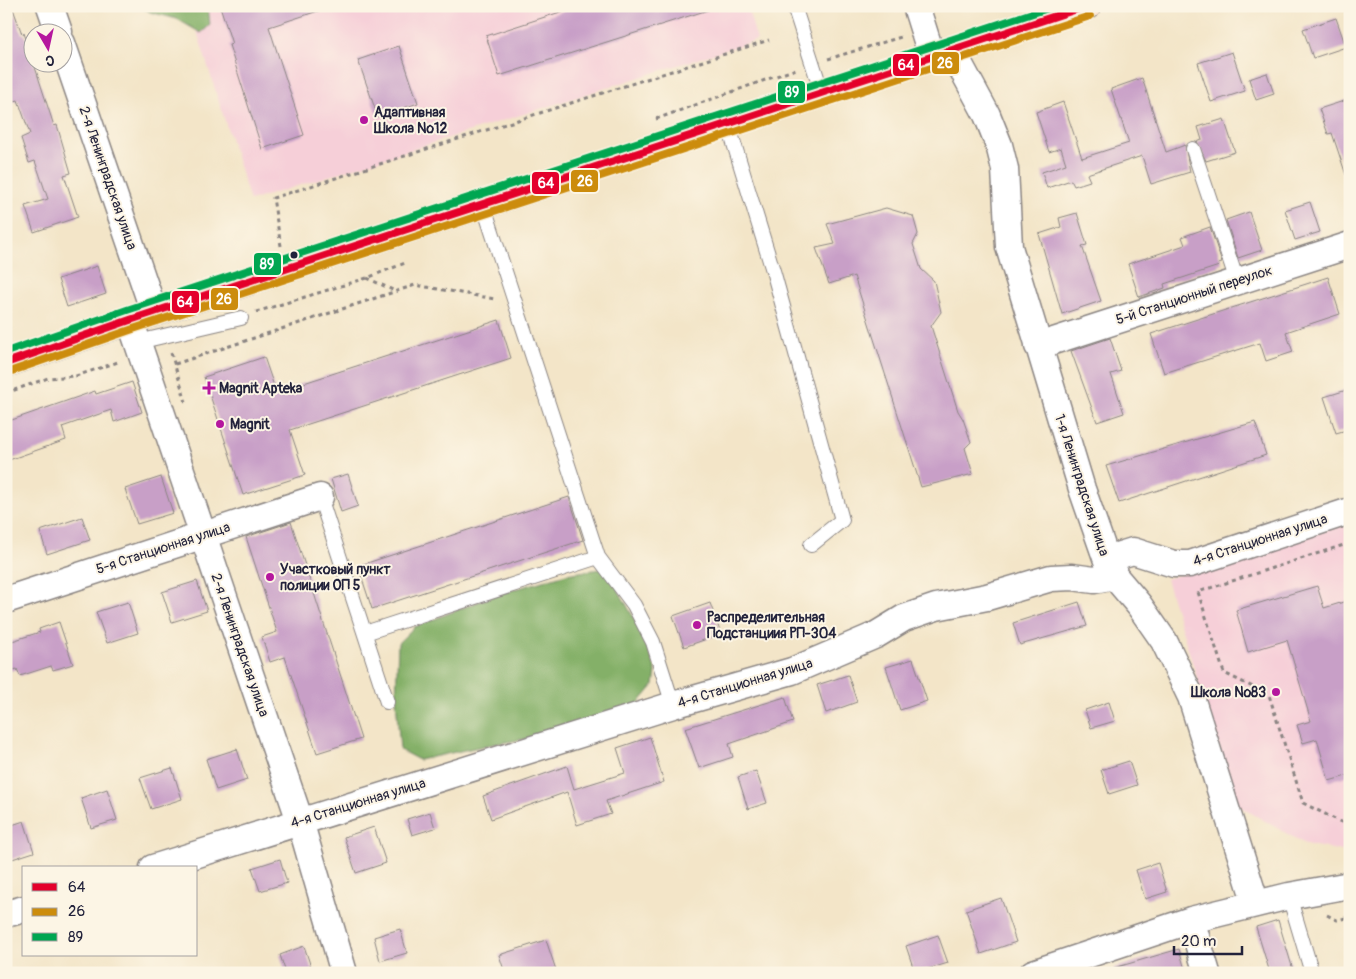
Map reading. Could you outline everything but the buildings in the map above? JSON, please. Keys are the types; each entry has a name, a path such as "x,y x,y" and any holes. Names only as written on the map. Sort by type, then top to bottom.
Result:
{"main road":[{"path":"6,363 141,332 483,204 1087,6"}],"street":[{"path":"50,6 56,22"},
{"name":"1-я Ленинградская улица","path":"916,6 942,54 987,115 999,145 1004,169 1009,247 1082,489 1111,572 1140,605 1164,641 1191,697 1256,904"},
{"name":"2-я Ленинградская улица","path":"70,72 141,332 203,535 300,821 344,973"},
{"name":"5-й Станционный переулок","path":"1038,346 1350,245"},
{"name":"5-я Станционная улица","path":"6,600 320,497"},
{"name":"4-я Станционная улица","path":"159,866 674,705 792,671 876,635 904,618 936,607 987,597 1051,578 1072,577 1094,580 1105,578 1111,572 1117,556 1133,551 1174,564 1190,564 1350,511"},
{"path":"1033,973 1191,920 1289,896 1350,886"},
{"path":"6,914 22,910"},
{"path":"1191,920 1207,973"}],"lane":[{"path":"794,6 822,93"},
{"path":"728,124 774,274 842,520 811,544"},
{"path":"1193,149 1237,281"},
{"path":"483,204 598,557 634,606 653,642 674,705"},
{"path":"141,332 240,318"},
{"path":"320,497 387,702"},
{"path":"365,633 598,557"},
{"path":"1289,896 1312,973"}],"path":[{"path":"282,249 273,198 769,40"},
{"path":"240,318 367,278 405,263"},
{"path":"367,278 395,292"},
{"path":"175,364 415,285 515,302"},
{"path":"6,393 48,378 76,376 141,332"},
{"path":"1350,543 1198,592 1224,673 1269,695 1304,803 1342,822 1350,820"}],"shaded area":[{"name":"Адаптивная Школа №12","path":"189,6 747,6 757,40 250,201"},
{"name":"Школа №83","path":"1350,523 1350,849 1341,851 1305,844 1237,805 1166,579"}],"green space":[{"path":"140,6 208,6 210,25 201,33 177,19 150,12"},
{"path":"601,569 613,580 644,637 656,671 654,685 637,705 569,732 488,745 419,760 400,750 396,699 398,643 414,627 496,595 566,574"}],"transit line":[{"name":"89","path":"6,352 127,310 1054,6"},
{"name":"64","path":"6,363 130,320 1086,6"},
{"name":"26","path":"9,372 133,329 1090,16"}],"place":[{"name":"Адаптивная Школа №12","path":"364,120"},
{"name":"Magnit Apteka","path":"209,388"},
{"name":"Magnit","path":"220,424"},
{"name":"Участковый пункт полиции ОП 5","path":"270,577"},
{"name":"Распределительная Подстанциия РП-304","path":"697,625"},
{"name":"Школа №83","path":"1276,692"}]}
